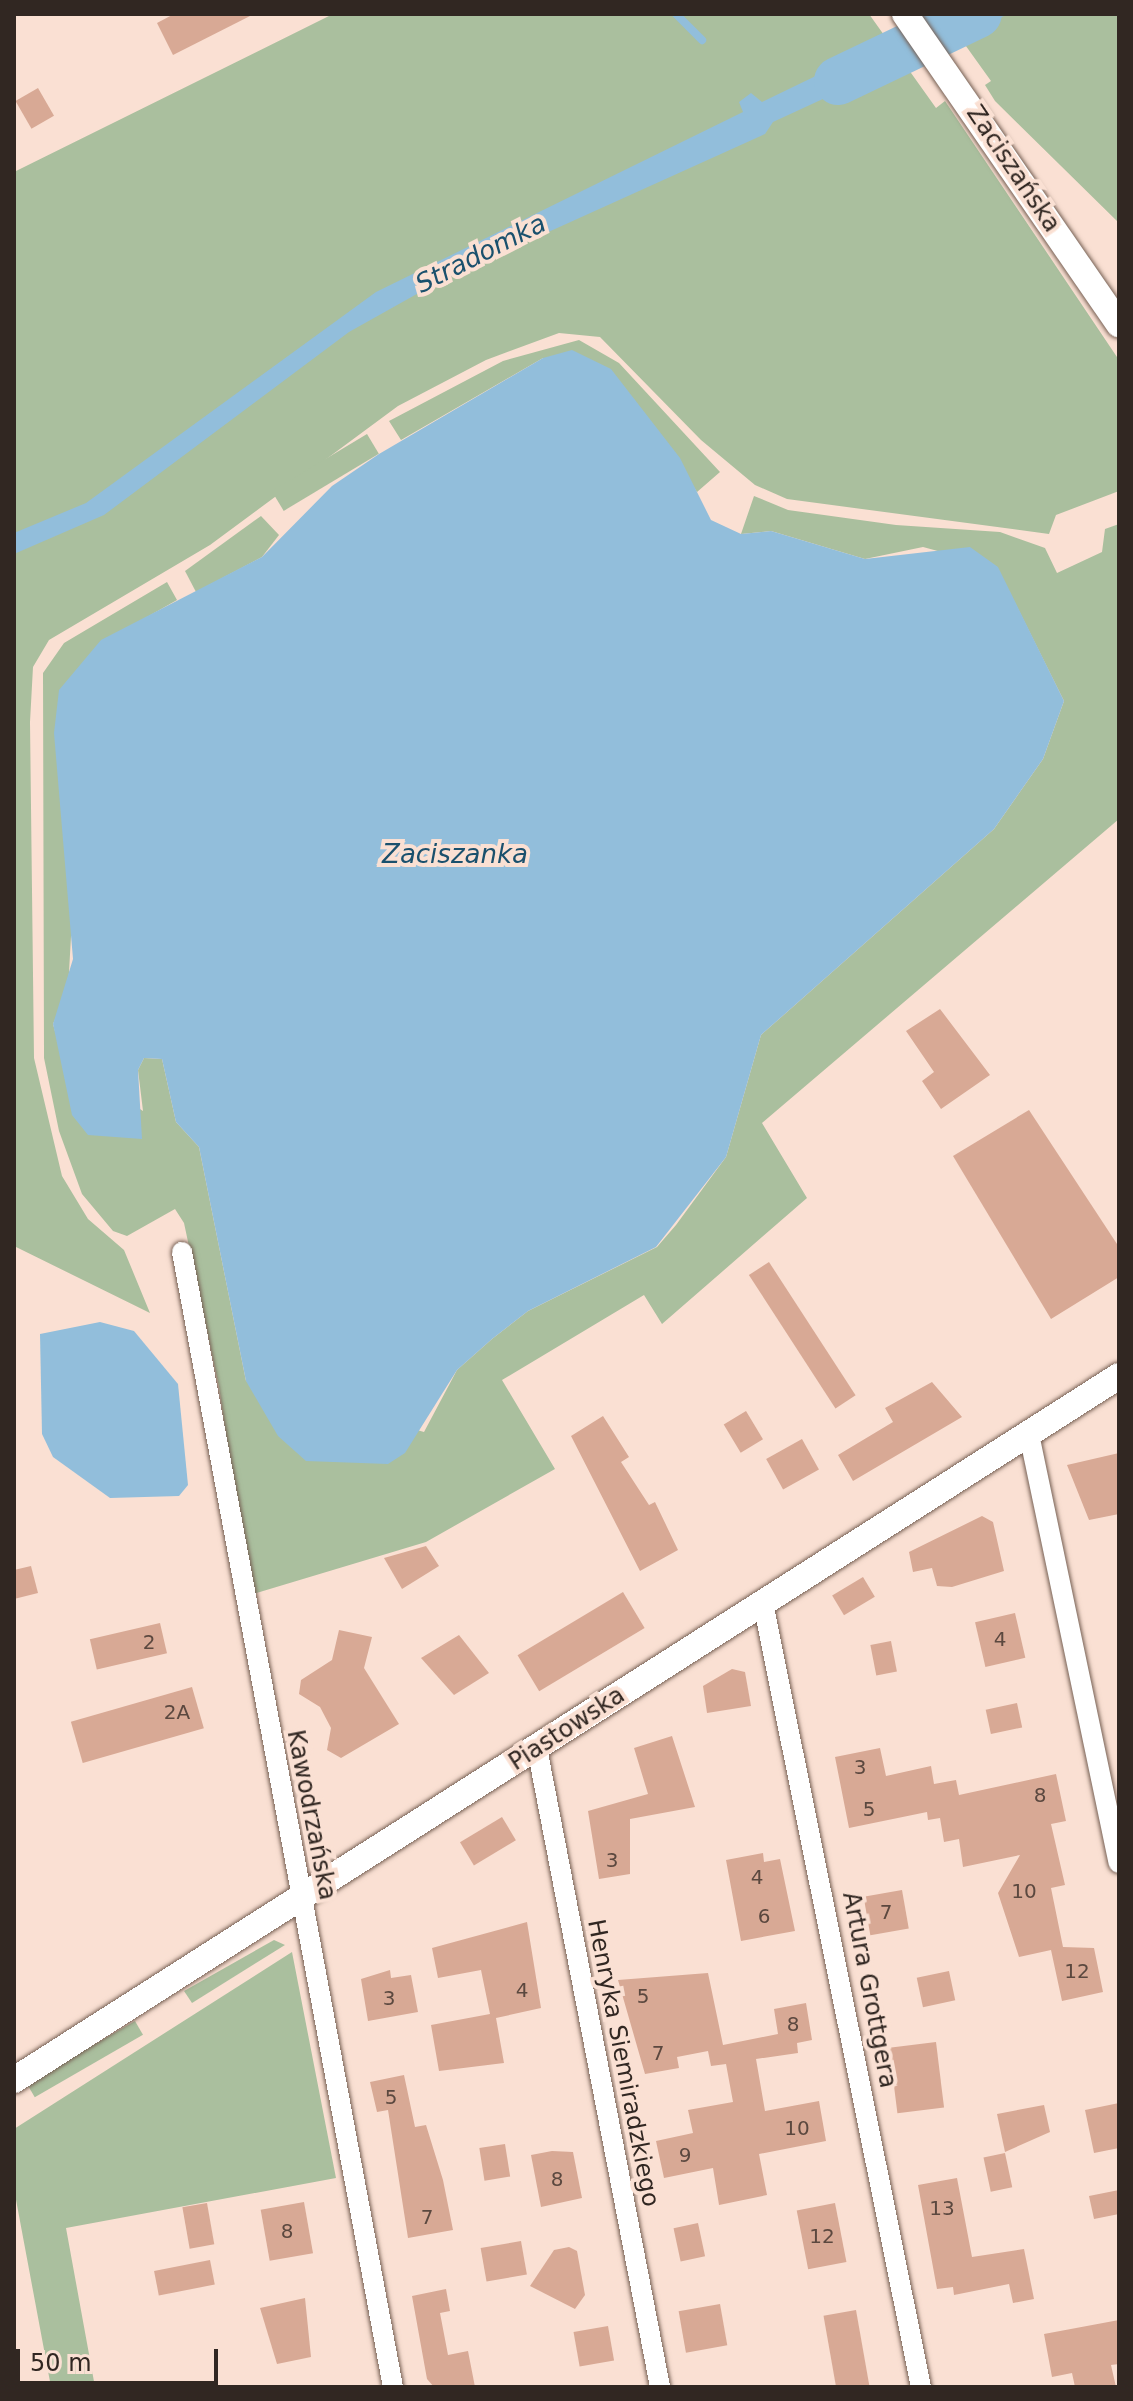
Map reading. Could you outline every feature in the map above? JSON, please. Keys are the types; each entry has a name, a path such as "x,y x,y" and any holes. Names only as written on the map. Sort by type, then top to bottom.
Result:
{"street":[{"name":"Zaciszańska","path":"905,14 1119,324"},
{"name":"Kawodrzańska","path":"182,1252 393,2387"},
{"name":"Piastowska","path":"14,2080 1119,1376"},
{"path":"1029,1434 1119,1863"},
{"name":"Artura Grottgera","path":"763,1603 921,2387"},
{"name":"Henryka Siemiradzkiego","path":"537,1748 660,2387"}],"green space":[{"path":"333,14 869,14 936,108 945,101 1119,360 1119,491 1056,515 1049,534 787,499 755,485 701,440 600,337 559,333 486,360 398,406 210,545 49,640 33,667 30,722 34,1058 62,1176 88,1219 124,1250 150,1313 14,1246 14,172"},
{"path":"943,14 1119,14 1119,223 995,101 985,85 991,81"},
{"path":"579,340 619,363 720,472 697,492 665,444 543,358 401,440 389,421 503,361"},
{"path":"367,434 379,454 284,511 272,491"},
{"path":"754,496 788,510 896,525 1000,532 1045,548 1057,573 1102,552 1105,529 1119,524 1119,819 762,1123 807,1198 662,1324 644,1295 502,1380 555,1469 426,1542 250,1595 219,1387 184,1223 175,1209 127,1236 113,1231 82,1194 59,1131 44,1058 43,673 64,643 167,582 177,600 140,621 73,901 68,990 53,1024 63,1059 143,1111 138,1070 144,1058 162,1059 176,1122 199,1147 246,1381 424,1432 457,1370 492,1339 528,1311 657,1247 726,1157 761,1035 994,829 1043,759 1064,701 997,567 923,547 865,559 771,531 741,534"},
{"path":"261,516 279,535 262,557 196,592 185,571"},
{"path":"274,1940 285,1945 192,2003 184,1991"},
{"path":"292,1952 336,2178 66,2228 95,2387 51,2387 14,2189 14,2129"},
{"path":"135,2021 143,2035 35,2097 27,2084"}],"water":[{"path":"945,14 1008,14 959,38"},
{"path":"888,41 903,62 773,122 765,134 440,281 349,332 104,515 14,554 14,533 86,503 376,292 743,112 739,102 751,93 762,102"},
{"name":"Zaciszanka","path":"572,350 611,369 680,458 711,520 741,534 771,531 865,559 970,547 998,567 1064,701 1043,759 994,829 761,1035 726,1157 656,1247 528,1311 492,1339 457,1370 405,1453 388,1464 306,1461 278,1436 246,1381 199,1147 176,1122 162,1059 144,1058 138,1070 142,1139 88,1135 72,1115 53,1024 73,959 54,733 59,690 101,640 262,557 332,486 379,454 543,358"},
{"path":"100,1322 134,1331 178,1384 188,1485 179,1496 110,1498 53,1457 42,1434 40,1334"}],"building":[{"path":"174,14 254,14 173,55 157,23"},
{"path":"38,88 54,116 31,129 15,101"},
{"path":"940,1009 990,1075 941,1109 922,1081 934,1072 906,1031"},
{"path":"1029,1110 1119,1247 1119,1277 1051,1319 953,1156"},
{"path":"769,1262 856,1395 835,1408 749,1275"},
{"path":"932,1382 962,1417 853,1481 838,1455 893,1422 885,1408"},
{"path":"746,1411 763,1439 741,1453 724,1424"},
{"path":"603,1416 629,1457 621,1462 649,1505 655,1502 678,1550 640,1571 571,1436"},
{"path":"802,1439 819,1470 783,1489 766,1459"},
{"path":"1119,1453 1119,1514 1089,1520 1067,1465"},
{"path":"982,1516 993,1522 1004,1571 952,1587 937,1586 932,1568 913,1572 909,1552"},
{"path":"426,1546 439,1566 402,1589 384,1558"},
{"path":"31,1566 38,1593 14,1599 14,1570"},
{"path":"863,1577 875,1597 844,1615 832,1596"},
{"path":"623,1592 645,1628 539,1691 518,1655"},
{"path":"1015,1613 1025,1658 985,1667 975,1622"},
{"path":"160,1623 167,1653 97,1669 90,1639"},
{"path":"339,1630 372,1637 364,1668 399,1724 341,1758 327,1750 331,1728 320,1707 299,1694 301,1680 332,1660"},
{"path":"459,1635 489,1673 454,1695 421,1658"},
{"path":"891,1641 897,1671 876,1675 870,1645"},
{"path":"732,1669 745,1672 751,1706 707,1713 703,1686"},
{"path":"192,1687 204,1728 83,1763 71,1722"},
{"path":"1017,1703 1022,1727 991,1734 986,1710"},
{"path":"672,1736 695,1807 630,1819 630,1874 599,1879 588,1811 648,1794 634,1748"},
{"path":"880,1748 886,1776 931,1766 934,1784 956,1780 959,1795 1056,1774 1066,1821 1051,1824 1065,1885 1051,1888 1063,1947 1094,1948 1103,1992 1062,2001 1051,1950 1019,1957 998,1893 1020,1855 963,1867 959,1839 944,1842 940,1818 928,1820 927,1812 849,1828 835,1757"},
{"path":"502,1817 516,1840 474,1865 460,1842"},
{"path":"763,1853 764,1862 780,1859 795,1931 741,1941 726,1860"},
{"path":"902,1890 909,1928 870,1935 864,1897"},
{"path":"527,1922 541,2008 496,2018 504,2063 439,2071 431,2025 490,2014 481,1970 438,1978 432,1948"},
{"path":"390,1970 391,1978 411,1975 418,2012 368,2021 361,1979"},
{"path":"949,1971 955,2000 923,2007 917,1978"},
{"path":"708,1973 723,2045 778,2034 774,2009 806,2003 812,2040 797,2043 798,2053 756,2059 765,2111 819,2101 826,2141 759,2154 767,2195 719,2205 713,2168 664,2178 656,2141 693,2133 688,2110 733,2102 726,2064 711,2066 708,2051 677,2057 679,2068 645,2074 618,1980"},
{"path":"936,2042 944,2108 897,2113 889,2048"},
{"path":"404,2075 415,2127 426,2125 443,2180 453,2230 408,2238 388,2110 377,2112 370,2082"},
{"path":"1119,2103 1119,2148 1094,2153 1085,2110"},
{"path":"1044,2105 1050,2132 1005,2152 997,2114"},
{"path":"505,2144 510,2177 484,2181 479,2148"},
{"path":"552,2151 573,2152 582,2198 541,2207 531,2155"},
{"path":"1005,2153 1012,2187 991,2192 983,2158"},
{"path":"957,2178 972,2257 1024,2249 1034,2299 1013,2303 1009,2284 954,2295 953,2287 937,2289 918,2185"},
{"path":"1119,2190 1119,2214 1094,2219 1089,2196"},
{"path":"304,2202 313,2253 270,2261 261,2210"},
{"path":"207,2203 214,2244 190,2249 182,2207"},
{"path":"835,2203 846,2262 808,2269 797,2210"},
{"path":"698,2223 705,2256 681,2261 674,2228"},
{"path":"521,2241 527,2274 487,2282 481,2248"},
{"path":"569,2247 577,2251 585,2295 575,2309 530,2286 554,2250"},
{"path":"210,2260 215,2285 159,2295 154,2271"},
{"path":"446,2289 450,2311 440,2313 448,2355 468,2351 475,2387 434,2387 427,2379 412,2296"},
{"path":"305,2298 311,2357 277,2364 260,2308"},
{"path":"720,2304 727,2345 686,2353 679,2311"},
{"path":"856,2310 870,2387 836,2387 824,2316"},
{"path":"1119,2320 1119,2364 1111,2365 1116,2387 1075,2387 1072,2373 1052,2377 1044,2334"},
{"path":"608,2326 614,2360 580,2367 574,2332"}],"waterway":[{"path":"676,14 702,40"},
{"name":"Stradomka","path":"838,81 978,14"}]}
